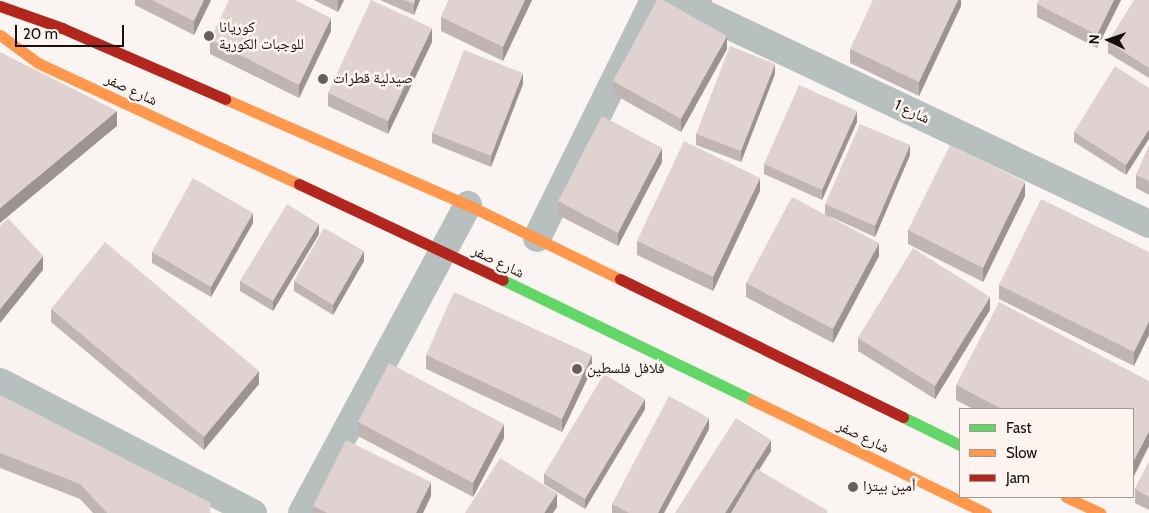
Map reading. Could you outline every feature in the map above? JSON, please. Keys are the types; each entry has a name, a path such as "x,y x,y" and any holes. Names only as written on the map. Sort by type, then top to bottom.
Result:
{"street":[{"path":"537,238 654,0"},
{"name":"شارع 1","path":"675,0 1149,224"},
{"name":"شارع صفر","path":"0,6 62,28 468,205 959,445"},
{"name":"شارع صفر","path":"0,35 38,63 442,251 986,513"},
{"path":"302,513 468,205"},
{"path":"0,382 254,513"},
{"path":"1068,498 1100,513"}],"building":[{"path":"152,0 204,0 194,21"},
{"path":"229,0 295,0 331,18 299,85 210,40"},
{"path":"371,0 432,28 388,121 328,93"},
{"path":"404,0 415,0 414,4"},
{"path":"449,0 525,0 503,47 441,17"},
{"path":"657,0 663,0 727,36 681,119 613,81"},
{"path":"873,0 958,0 919,82 850,49"},
{"path":"1039,0 1114,0 1097,35 1037,4"},
{"path":"1134,0 1149,0 1149,68 1108,42"},
{"path":"730,46 775,64 741,151 696,134"},
{"path":"464,50 523,73 491,156 432,133"},
{"path":"0,52 117,111 0,208"},
{"path":"1115,66 1149,88 1149,129 1126,165 1074,132"},
{"path":"799,85 857,111 822,190 764,164"},
{"path":"602,116 662,148 618,233 558,201"},
{"path":"860,124 910,145 875,226 825,204"},
{"path":"684,141 760,178 713,277 637,241"},
{"path":"950,145 1025,182 983,268 908,230"},
{"path":"1149,146 1149,181 1136,175"},
{"path":"193,178 253,213 211,287 152,252"},
{"path":"792,197 879,243 833,329 746,283"},
{"path":"1041,199 1149,252 1149,321 1134,352 999,285"},
{"path":"287,204 319,224 273,301 240,281"},
{"path":"8,218 43,256 0,309 0,226"},
{"path":"324,228 364,251 333,305 294,281"},
{"path":"105,242 259,371 204,437 51,309"},
{"path":"913,248 990,297 935,386 858,338"},
{"path":"454,292 592,355 562,419 426,355"},
{"path":"999,302 1149,381 1149,431 1134,460 1134,408 1000,408 956,385"},
{"path":"389,363 504,424 473,483 358,422"},
{"path":"604,374 645,399 585,499 544,474"},
{"path":"0,395 211,503 210,513 107,513 80,484 0,453"},
{"path":"669,396 709,418 658,513 629,513 612,504"},
{"path":"736,418 771,440 725,513 675,513"},
{"path":"346,440 431,482 416,513 327,513 313,506"},
{"path":"500,458 557,493 544,513 465,513"},
{"path":"1149,462 1149,497 1135,489"},
{"path":"757,469 828,511 827,513 731,513"}],"traffic: fast":[{"path":"503,280 752,400"},
{"path":"903,417 959,445"}],"traffic: slow":[{"path":"0,35 38,63 299,184"},
{"path":"225,99 468,205 620,279"},
{"path":"752,400 986,513"},
{"path":"1068,498 1100,513"}],"traffic: jam":[{"path":"0,6 62,28 225,99"},
{"path":"299,184 503,280"},
{"path":"620,279 903,417"}],"place":[{"name":"كوريانا للوجبات الكورية","path":"209,36"},
{"name":"صيدلية قطرات","path":"323,79"},
{"name":"فلافل فلسطين","path":"577,369"},
{"name":"أمين بيتزا","path":"853,487"}]}
